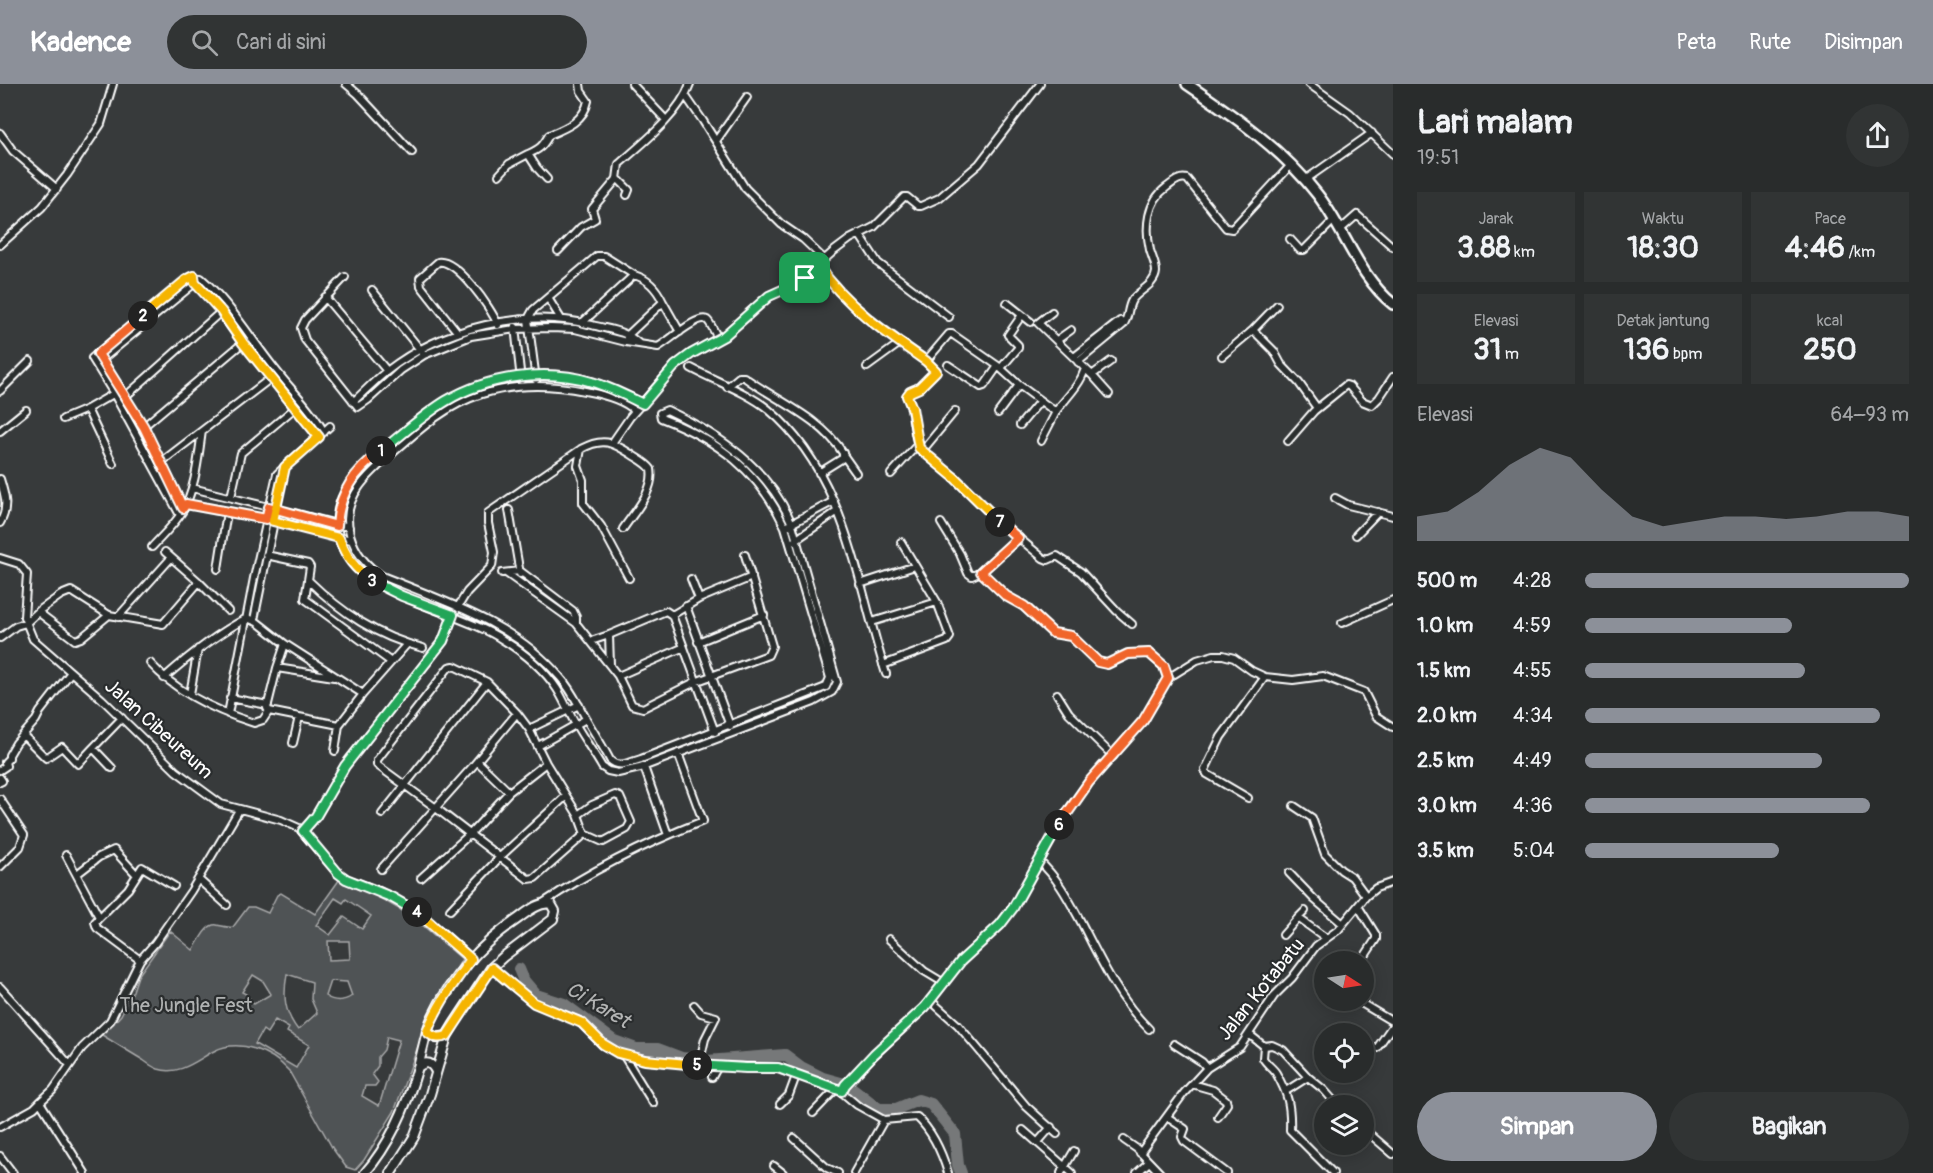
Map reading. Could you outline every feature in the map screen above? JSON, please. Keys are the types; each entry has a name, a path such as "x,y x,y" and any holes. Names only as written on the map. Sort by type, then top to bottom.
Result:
{"main road":[{"path":"1194,86 1266,142 1305,180 1318,195 1367,274 1392,301"}],"street":[{"path":"0,245 42,207 57,189 101,124 113,84"},
{"path":"346,84 412,152"},
{"path":"499,176 509,164 539,150 549,135 570,126 582,114 588,101 581,91 580,84"},
{"path":"632,84 666,120"},
{"path":"558,251 581,227 594,220 592,209 617,178 619,164 653,135 685,95 690,84"},
{"path":"794,541 830,678 829,683 823,689 676,746 641,759 616,765 610,760 562,679 531,648 490,621 382,576 366,564 356,551 351,540 349,515 352,500 367,476 423,426 456,405 482,394 536,384 591,392 633,409 643,404 675,366 691,354 724,336 769,296 800,282 824,259 874,227 904,197 907,196 920,206 939,198 957,181 975,169 1040,84"},
{"path":"1309,84 1350,112 1393,154"},
{"path":"685,95 750,195 824,259"},
{"path":"716,141 747,97"},
{"path":"0,133 12,151 57,189"},
{"path":"1305,180 1372,133"},
{"path":"528,154 547,179"},
{"path":"1076,360 1123,325 1133,299 1155,278 1156,269 1149,247 1148,225 1149,213 1162,191 1179,179 1187,179 1226,228 1232,229 1291,165"},
{"path":"617,178 629,190 627,195"},
{"path":"1340,230 1357,215 1393,247"},
{"path":"1290,239 1300,250 1304,250 1334,220"},
{"path":"860,234 878,263 949,318"},
{"path":"536,384 528,319 533,310 597,256 604,256 651,284 658,292 680,332"},
{"path":"458,333 421,286 420,278 438,262 446,262 460,273 492,311 500,331"},
{"path":"818,265 846,298 936,371 907,396 912,408 920,448 955,478 996,519 1045,560 1058,556 1081,572 1132,624"},
{"path":"575,329 634,275"},
{"path":"345,277 305,320 302,332 305,340 357,406 422,352 471,336 529,328 575,329 626,342 658,347 694,321 703,319 707,320 717,336"},
{"path":"183,509 114,393 94,364 93,358 100,356 186,280 194,280 250,337 318,422 322,434"},
{"path":"372,290 422,352"},
{"path":"325,297 387,371"},
{"path":"548,298 561,319"},
{"path":"626,342 628,334 663,302"},
{"path":"1007,303 1031,322"},
{"path":"1222,356 1253,330 1277,305"},
{"path":"224,309 243,343 296,407 322,434"},
{"path":"126,396 224,309"},
{"path":"1052,312 1038,323 1109,394"},
{"path":"948,365 981,387 984,386 1018,348 1018,345 1008,335 1022,315"},
{"path":"353,402 387,371 458,333 498,323 528,319 561,319 628,334 638,343"},
{"path":"514,321 522,385"},
{"path":"1076,360 1120,321"},
{"path":"1057,340 1071,330"},
{"path":"1253,330 1274,351 1317,408"},
{"path":"926,361 950,334 1000,367 1040,401 1053,410 1057,410"},
{"path":"144,427 250,337"},
{"path":"867,367 900,343"},
{"path":"100,356 144,427 183,509"},
{"path":"0,391 30,361"},
{"path":"1092,375 1111,361"},
{"path":"691,368 768,410 795,437 819,473 838,511 886,674"},
{"path":"1041,441 1057,410 1082,379 1085,369"},
{"path":"643,404 591,381 565,377 520,377 484,385 460,394 441,404 412,425 359,470 347,485 340,504 337,526 347,557 353,566 370,580 402,596 453,615 502,639 524,654 550,681 602,767 618,773 678,754 814,702 832,693 837,678 789,526 787,511 763,476 745,458 718,438 692,423 667,411 660,412 661,418 707,439 742,465 764,490 789,526"},
{"path":"727,387 739,377 744,377 816,425 836,443 855,473"},
{"path":"1288,441 1317,408 1347,385 1362,401 1372,405 1393,377"},
{"path":"160,463 271,378"},
{"path":"998,413 1019,385"},
{"path":"63,419 87,409 121,389"},
{"path":"612,443 633,409 635,400"},
{"path":"1020,425 1040,401"},
{"path":"231,497 242,453 296,407"},
{"path":"87,409 113,464"},
{"path":"0,431 26,410"},
{"path":"891,474 920,448 955,411"},
{"path":"254,620 277,474 330,426"},
{"path":"152,548 183,509 192,488 203,430"},
{"path":"303,831 316,816 345,766 443,641 458,607 476,582 491,567 494,560 488,513 581,449 590,444 604,442 612,443 650,466 652,471 645,496 622,529"},
{"path":"581,449 578,466 583,480 583,503 602,526 629,578"},
{"path":"819,473 844,456"},
{"path":"0,479 6,503 4,517 0,523"},
{"path":"192,488 272,507 337,526 349,527"},
{"path":"1335,498 1348,506 1393,516"},
{"path":"789,526 834,501"},
{"path":"183,509 227,512 351,540"},
{"path":"509,510 520,571 517,582"},
{"path":"794,541 838,511"},
{"path":"218,569 227,512"},
{"path":"1356,535 1378,512"},
{"path":"228,714 270,520"},
{"path":"940,523 960,554 968,573 972,576 981,572 1018,538"},
{"path":"883,665 949,639 950,634 937,602 902,542"},
{"path":"118,617 168,555 228,611"},
{"path":"266,555 308,564 310,567 305,599 391,662"},
{"path":"576,623 573,611 520,571 504,573 576,623 618,676 629,701 638,708 643,708 711,675 768,655 772,646 745,555"},
{"path":"0,558 19,564 27,574 24,607 26,623"},
{"path":"860,584 915,566"},
{"path":"981,572 1006,596 1024,606 1053,633 1071,636 1098,662 1107,664 1128,654 1149,653 1164,666 1168,678"},
{"path":"672,615 699,599 752,577"},
{"path":"691,579 699,599"},
{"path":"308,580 358,622 407,644 423,648"},
{"path":"0,638 16,626 26,623 38,612 71,591 109,615 164,623 199,582"},
{"path":"542,598 547,591"},
{"path":"1342,623 1393,600"},
{"path":"872,622 937,602"},
{"path":"686,606 734,733"},
{"path":"591,641 666,611 672,615 682,648 717,739"},
{"path":"38,612 75,640 81,638 109,615"},
{"path":"698,642 764,615"},
{"path":"164,678 198,648 222,631 247,618 254,620 285,644 363,694"},
{"path":"351,631 358,622"},
{"name":"Jalan Cibeureum","path":"26,623 35,641 122,718 176,771 213,798 239,810 281,820 303,831 338,873 346,879 379,891 409,906 427,919 471,959"},
{"path":"609,635 610,667"},
{"path":"150,663 164,678 189,694 228,714 254,723 263,720 269,708 277,668 285,644"},
{"path":"335,751 339,725 407,644"},
{"path":"189,694 198,648"},
{"path":"618,676 682,648"},
{"path":"813,1113 911,1021 961,961 1006,916 1075,800 1143,721 1168,678 1197,660 1214,655 1234,658 1265,677 1293,680 1323,676 1340,684 1361,689 1376,716 1393,727"},
{"path":"579,815 592,805 615,795 620,797 630,820 627,829 603,842 585,834 579,815 546,763 529,729 517,713 487,682 454,666 448,667 377,760 377,765 530,880 585,834"},
{"path":"277,668 338,677"},
{"path":"0,770 6,765 5,762 16,743 24,736 71,672"},
{"path":"1248,798 1207,774 1205,770 1221,737 1265,677"},
{"path":"382,814 487,682"},
{"path":"1057,694 1069,712 1113,756"},
{"path":"230,698 299,717 339,725"},
{"path":"529,729 579,705"},
{"path":"381,869 517,713"},
{"path":"293,743 299,717"},
{"path":"24,736 46,758 62,747 78,764 122,718"},
{"path":"538,746 586,719"},
{"path":"365,1173 392,1135 437,1008 471,959 493,936 558,893 625,855 703,821 676,746"},
{"path":"93,748 112,768"},
{"path":"477,761 509,792"},
{"path":"421,878 470,834 509,792 546,763"},
{"path":"644,766 668,835"},
{"path":"450,910 500,857 566,797"},
{"path":"0,798 24,835 20,847 0,867"},
{"path":"1294,806 1312,818 1325,854 1341,870 1356,880 1366,896"},
{"path":"0,1127 34,1108 53,1090 82,1048 110,1021 140,960 155,943 198,879 239,810"},
{"path":"77,874 99,857 114,850 137,875"},
{"path":"66,855 99,917"},
{"path":"1039,861 1069,896 1099,956 1131,1011 1149,1029"},
{"path":"140,960 97,928 95,922 128,889 142,867 174,886"},
{"path":"1289,873 1343,924"},
{"path":"198,879 227,905"},
{"name":"Jalan Kotabatu","path":"1140,1153 1192,1084 1207,1068 1240,1047 1274,996 1292,978 1316,946 1343,924 1366,896 1376,888 1393,882"},
{"path":"391,1173 414,1137 447,1036 492,968 552,920 558,893"},
{"path":"541,904 547,903 554,907"},
{"path":"1358,906 1376,937 1368,951"},
{"path":"1282,935 1305,910"},
{"path":"1298,918 1326,938"},
{"path":"889,939 924,971 944,983"},
{"path":"492,968 534,1003 579,1021 603,1044 624,1056 645,1060 699,1061 718,1066 775,1067 796,1076 843,1087 857,1105 884,1120 894,1121 913,1117 919,1119 934,1139 948,1173"},
{"path":"0,987 69,1064"},
{"path":"930,1000 958,1025 1026,1106 1057,1134"},
{"path":"694,1005 699,1012 716,1017 705,1038 699,1061"},
{"path":"1374,1011 1393,1023 1377,1048"},
{"path":"427,1032 439,1039 447,1036"},
{"path":"1250,1035 1263,1046 1272,1045 1280,1048 1328,1095"},
{"path":"1174,1044 1207,1068"},
{"path":"1263,1046 1263,1058 1276,1073 1286,1091 1292,1113 1290,1130 1333,1173"},
{"path":"624,1056 653,1103"},
{"path":"418,1067 423,1063 428,1063 434,1066 436,1072"},
{"path":"712,1077 718,1066"},
{"path":"780,1104 789,1095 796,1076"},
{"path":"1286,1091 1308,1077"},
{"path":"1192,1084 1213,1090 1226,1100 1227,1104 1218,1117"},
{"path":"40,1102 85,1173"},
{"path":"1167,1117 1185,1129 1182,1138 1184,1141 1227,1173"},
{"path":"854,1173 884,1120"},
{"path":"1038,1142 1051,1127"},
{"path":"1023,1130 1038,1142 1063,1170 1072,1173"},
{"path":"794,1138 827,1168 838,1173"},
{"path":"1374,1138 1393,1155"},
{"path":"1124,1140 1160,1173"},
{"path":"1063,1170 1074,1151"},
{"path":"0,1156 13,1173"},
{"path":"1137,1173 1149,1162"},
{"path":"774,1166 783,1173"}],"green space":[{"name":"The Jungle Fest","path":"342,876 413,917 462,959 429,1016 394,1112 364,1160 355,1170 346,1167 333,1149 289,1071 265,1053 245,1047 224,1047 181,1069 166,1071 152,1066 99,1033 121,1015 138,976 170,931 193,950 209,927 217,925 233,927 248,907 268,913 277,895 281,893 315,914","holes":["335,898 343,903 346,899 371,916 362,929 344,917 330,935 316,925","328,941 349,941 350,959 329,960","287,974 312,982 311,999 317,1013 298,1030 287,1010 285,990","253,975 263,981 271,994 254,1004 242,992","330,981 347,982 352,996 338,1000 325,996","275,1020 289,1028 287,1032 309,1045 296,1068 255,1044 263,1030 267,1033","387,1037 399,1040 379,1106 362,1096 365,1086 375,1086 378,1082 372,1074 378,1066 378,1057 384,1050"]}],"waterway":[{"name":"Ci Karet","path":"519,969 524,981 536,995 564,1004 614,1041 636,1049 658,1049 682,1058 707,1061 785,1055 801,1067 823,1078 848,1085 879,1109 896,1109 918,1100 931,1104 955,1134 961,1173"}],"route":[{"path":"805,278 769,296 724,336 691,354 675,366 643,404 591,381 543,375 520,377 484,385 449,399 412,425 359,470 347,485 343,495 337,526 276,508 269,507 266,519 186,504 183,508 144,427 98,354 186,280 194,276 195,283 221,311 243,343 319,437 285,467 284,470 276,508 273,521 339,538 353,566 370,580 402,596 453,615 443,641 345,766 316,816 303,831 338,873 346,879 379,891 409,906 427,919 471,959 437,1008 427,1032 433,1037 439,1039 447,1036 492,968 534,1003 579,1021 603,1044 624,1056 714,1066 778,1068 842,1091 874,1054 925,1007 961,961 1000,925 1013,908 1075,800 1143,721 1168,678 1164,666 1149,653 1128,654 1107,664 1098,662 1071,636 1053,633 1024,606 1006,596 981,572 1018,538 955,478 919,448 912,408 907,395 919,388 936,371 856,307 832,284 818,265 805,278"}]}
